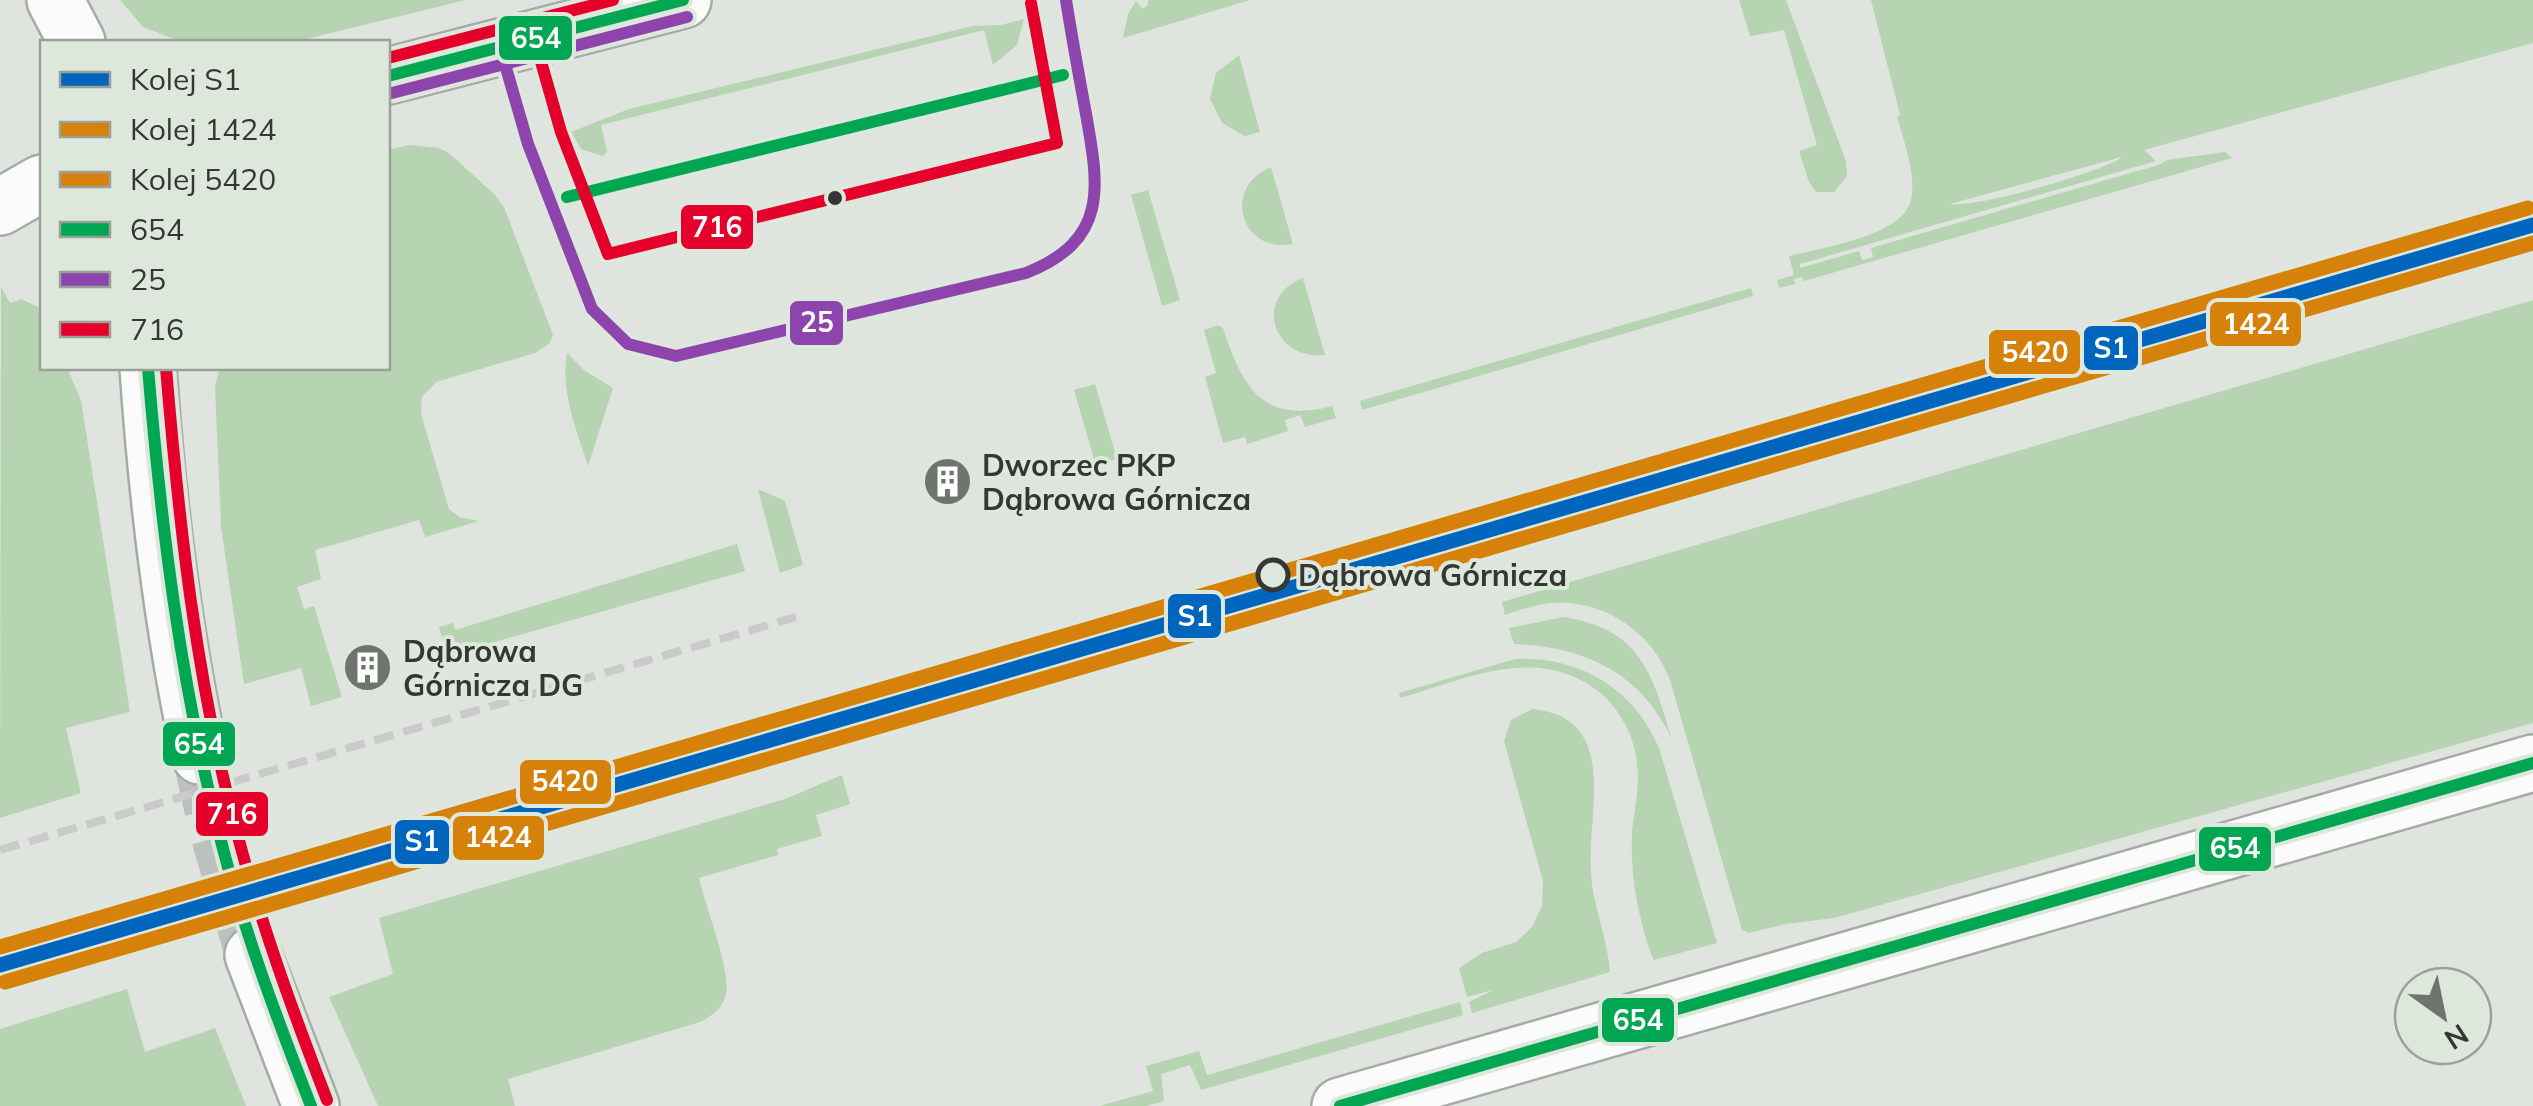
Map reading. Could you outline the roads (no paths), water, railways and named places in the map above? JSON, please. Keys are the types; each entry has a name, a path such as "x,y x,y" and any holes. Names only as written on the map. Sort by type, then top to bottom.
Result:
{"street":[{"path":"56,0 76,40"},
{"path":"390,75 683,0"},
{"path":"0,207 40,183"},
{"path":"148,370 164,557 200,756"},
{"path":"1340,1106 2533,763"},
{"path":"253,955 311,1106"}],"tunnel":[{"path":"200,756 216,828 253,955"}],"railway":[{"path":"0,850 796,617"}],"rail line":[{"name":"5420","path":"0,947 2528,208"},
{"name":"S1","path":"0,965 2533,225"},
{"name":"1424","path":"5,982 2533,243"}],"place":[{"name":"Dworzec PKP Dąbrowa Górnicza","path":"947,482"},
{"name":"Dąbrowa Górnicza","path":"1273,575"},
{"name":"Dąbrowa Górnicza DG","path":"368,668"}]}
